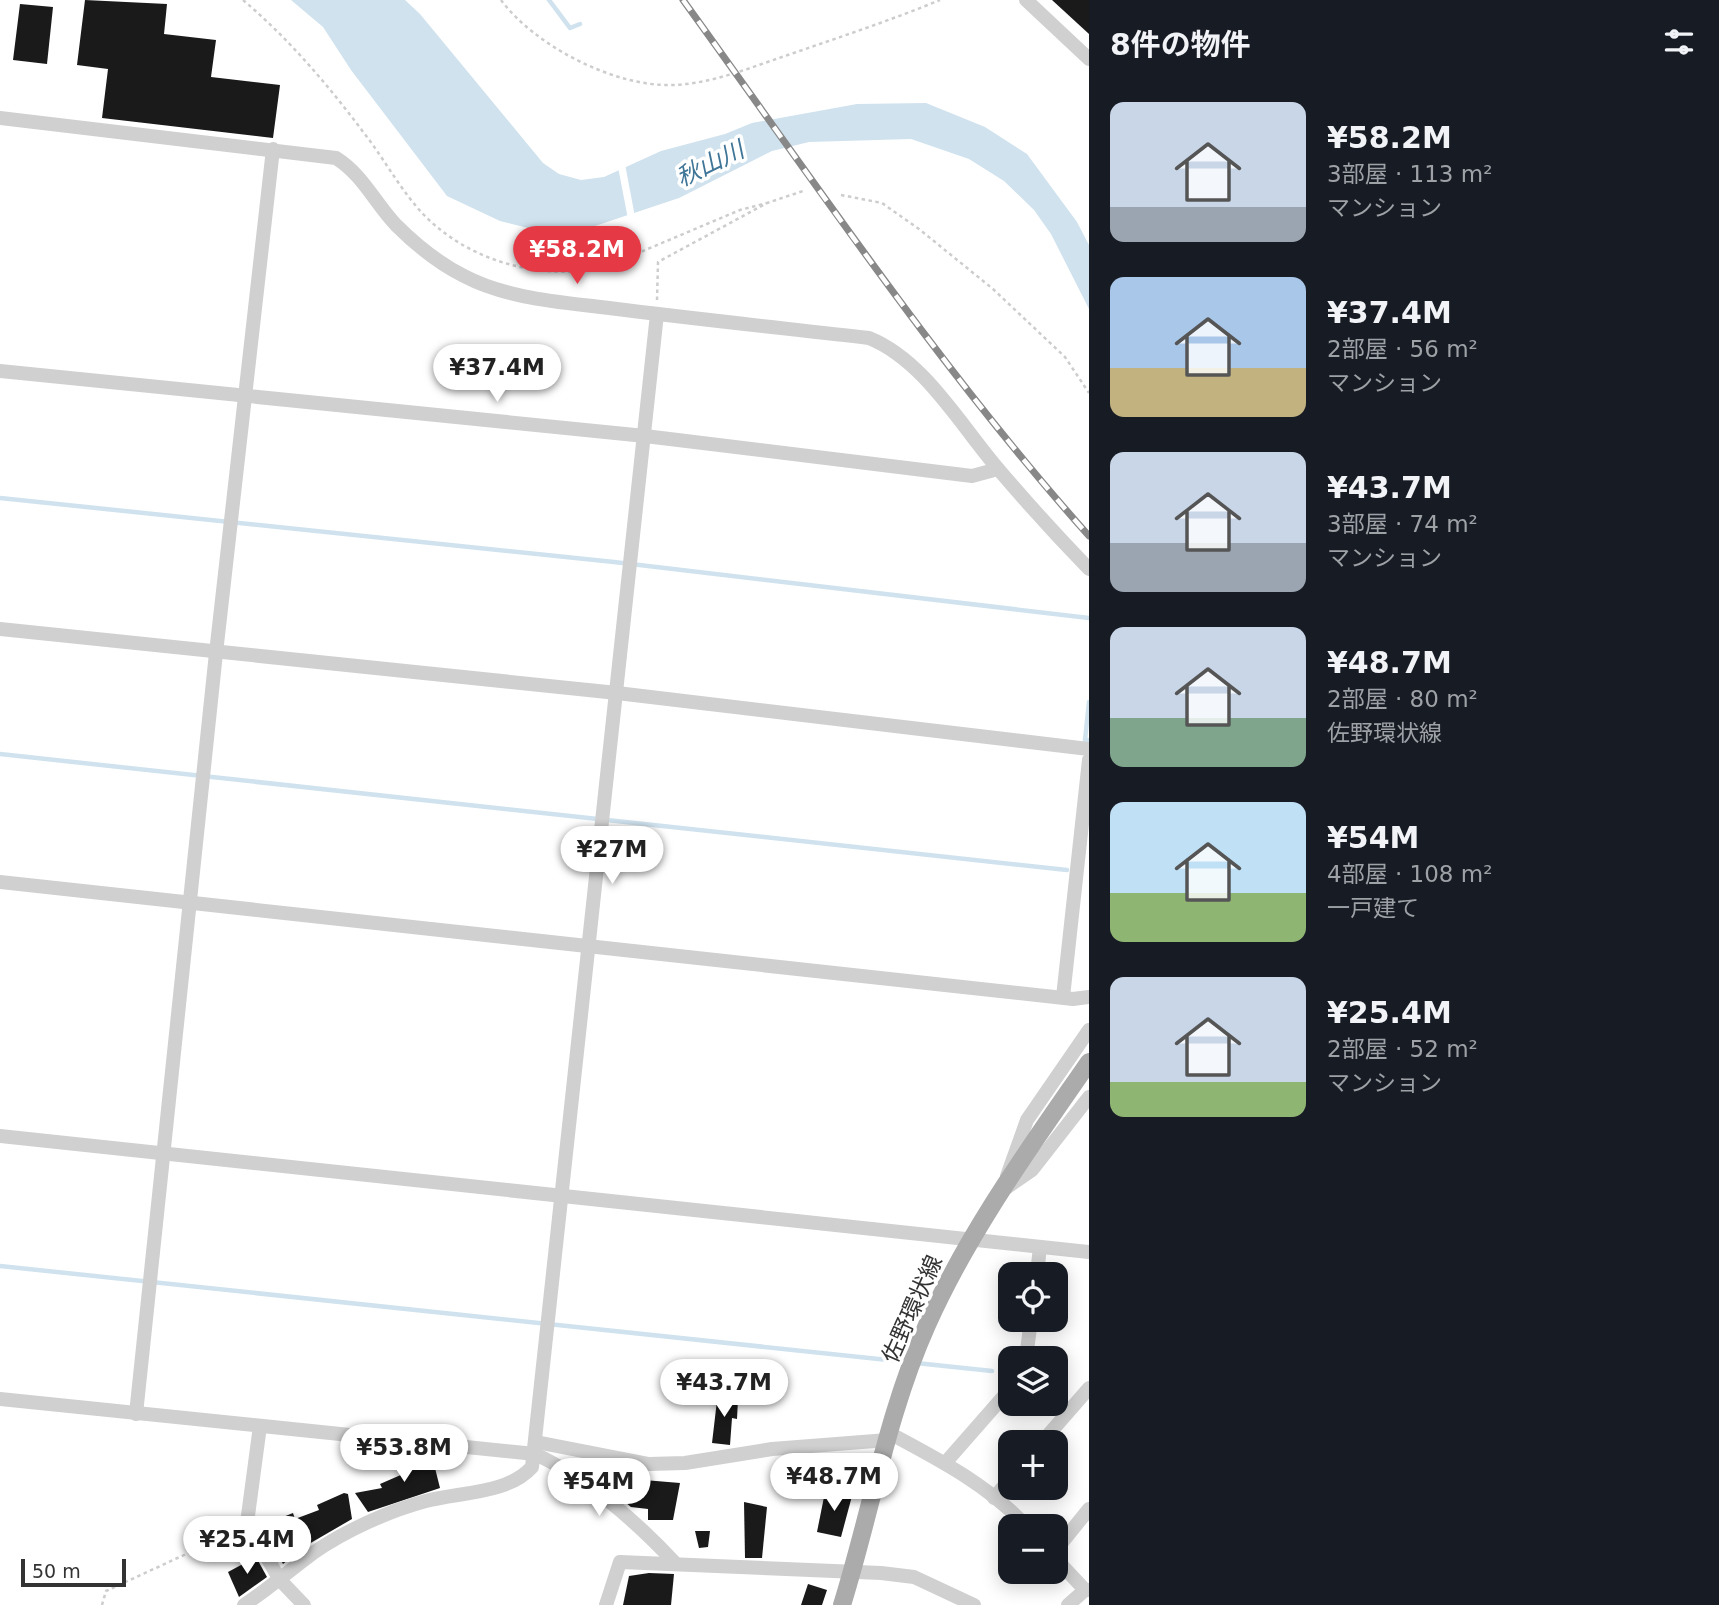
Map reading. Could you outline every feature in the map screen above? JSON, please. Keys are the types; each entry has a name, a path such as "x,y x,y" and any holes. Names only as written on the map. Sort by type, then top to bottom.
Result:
{"main road":[{"name":"佐野環状線","path":"842,1605 888,1437 927,1326 970,1240 1089,1062"}],"street":[{"path":"1026,0 1089,59"},
{"path":"0,118 336,158 359,177 395,223 430,254 463,276 493,288 536,298 869,338 885,344 912,364 998,469 1089,569"},
{"path":"136,1414 216,653 273,149"},
{"path":"244,1605 314,1553 387,1515 424,1501 505,1485 523,1476 532,1466 657,314"},
{"path":"0,371 645,436 972,476 998,469"},
{"path":"0,629 617,693 1089,749"},
{"path":"1063,997 1089,760"},
{"path":"0,882 1063,997 1089,997"},
{"path":"1002,1191 1027,1120 1089,1030"},
{"path":"1002,1191 1032,1170 1089,1097"},
{"path":"0,1136 1089,1252"},
{"path":"1038,1262 1040,1247"},
{"path":"1052,1430 1089,1388"},
{"path":"0,1399 260,1426 536,1448 649,1464 685,1463 772,1449 888,1437 946,1462 1012,1514"},
{"path":"946,1462 998,1403"},
{"path":"260,1426 247,1522 280,1580 304,1605"},
{"path":"536,1448 605,1500 676,1564"},
{"path":"994,1498 998,1493"},
{"path":"1068,1535 1089,1509"},
{"path":"606,1605 620,1562 914,1577 974,1605"},
{"path":"1068,1571 1087,1590 1068,1605"}],"path":[{"path":"243,0 291,43 365,133 422,213 455,240 481,254 532,270 586,271 617,262 740,210 803,191"},
{"path":"501,0 525,25 558,49 607,73 636,82 673,85 736,73 940,0"},
{"path":"841,195 882,203 919,229 993,289 1065,357 1089,393"},
{"path":"657,314 658,262 767,203"},
{"path":"102,1605 106,1591 214,1542 247,1522"}],"water":[{"name":"秋山川","path":"291,0 405,0 420,14 543,163 559,174 581,180 604,177 661,151 725,134 752,123 857,104 926,103 985,127 1027,154 1077,222 1089,245 1089,309 1051,234 1034,210 1004,181 969,159 911,139 809,142 772,151 679,198 595,226 532,229 500,221 447,196 351,70 323,27"}],"pier":[{"path":"625,164 635,217 628,219 618,167"}],"building":[{"path":"85,0 167,4 164,34 216,40 211,77 280,85 273,138 102,118 108,69 77,65"},
{"path":"1052,0 1089,0 1089,34"},
{"path":"20,4 53,7 47,64 13,60"},
{"path":"718,1392 738,1399 737,1419 732,1418 730,1445 712,1443"},
{"path":"415,1451 432,1456 440,1488 368,1512 355,1493 382,1488 380,1484 403,1474"},
{"path":"610,1467 644,1477 644,1480 680,1483 673,1520 648,1520 648,1509 631,1507 625,1502 625,1497 602,1484"},
{"path":"826,1487 852,1496 841,1537 817,1532"},
{"path":"344,1493 348,1494 352,1519 302,1548 283,1564 263,1525 293,1513 295,1519 319,1510 317,1505"},
{"path":"744,1502 767,1507 762,1558 745,1558"},
{"path":"695,1531 710,1531 708,1547 699,1548"},
{"path":"256,1557 267,1577 239,1597 228,1572"},
{"path":"649,1573 674,1574 671,1605 623,1605 629,1576"},
{"path":"808,1584 827,1590 822,1605 801,1605"}],"waterway":[{"path":"549,0 570,28 580,24"},
{"path":"0,498 614,562 1089,618"},
{"path":"1089,702 1085,740 1089,740"},
{"path":"0,754 1067,870"},
{"path":"0,1266 907,1362"},
{"path":"916,1363 992,1371"}],"railway":[{"path":"683,0 930,341 981,407 1089,536"}]}
